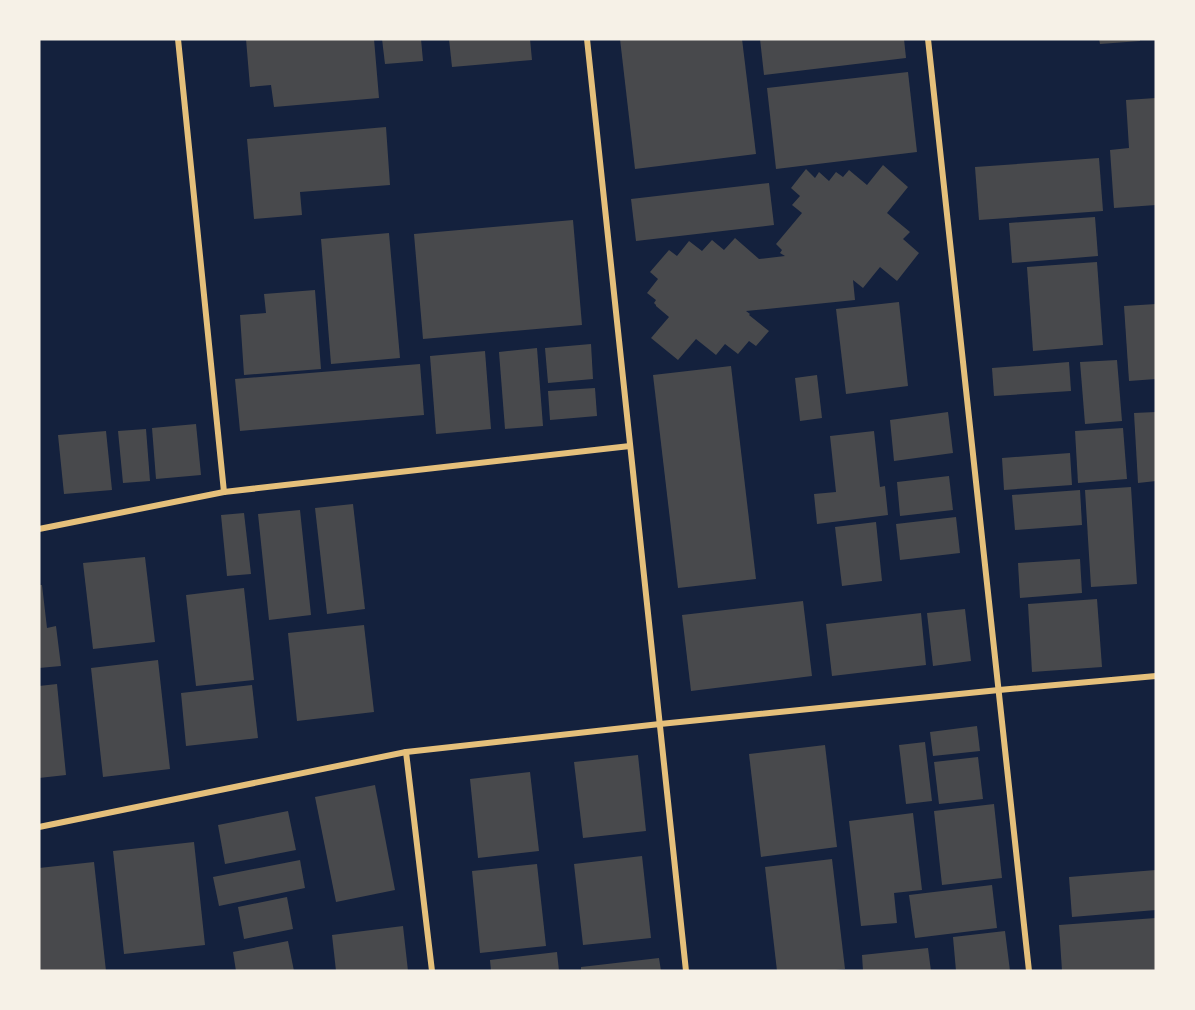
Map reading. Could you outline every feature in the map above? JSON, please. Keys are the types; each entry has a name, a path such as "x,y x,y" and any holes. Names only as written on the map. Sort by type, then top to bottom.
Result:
{"street":[{"path":"178,39 224,492"},
{"path":"587,39 686,971"},
{"path":"928,39 1029,971"},
{"path":"39,529 224,492 630,446"},
{"path":"39,827 406,753 660,724 1156,676"},
{"path":"406,753 432,971"}],"building":[{"path":"246,39 374,39 379,98 274,107 271,85 250,87"},
{"path":"382,39 421,39 423,61 385,64"},
{"path":"449,39 530,39 532,60 452,67"},
{"path":"620,39 742,39 756,154 635,169"},
{"path":"760,39 904,39 906,58 764,75"},
{"path":"1099,39 1140,39 1140,41 1100,44"},
{"path":"908,72 917,152 776,169 767,88"},
{"path":"1156,98 1156,205 1114,208 1110,150 1129,148 1126,100"},
{"path":"386,127 390,185 300,192 302,215 254,219 247,139"},
{"path":"1099,158 1103,211 979,220 975,167"},
{"path":"883,165 908,187 887,213 910,232 903,239 919,253 897,281 880,267 863,288 853,280 855,300 746,311 769,331 756,346 749,341 738,354 725,344 716,355 696,339 678,360 651,338 669,317 656,306 654,303 656,300 647,293 658,279 650,272 669,250 677,256 689,241 702,251 712,240 724,250 735,238 759,259 785,256 780,253 782,250 776,244 802,213 792,205 800,196 791,188 806,169 815,178 819,172 829,181 836,172 843,177 849,170 867,185"},
{"path":"769,183 774,225 636,241 631,199"},
{"path":"1095,217 1098,256 1012,263 1009,223"},
{"path":"573,220 582,325 423,339 414,234"},
{"path":"389,233 400,358 331,364 321,239"},
{"path":"1097,262 1103,345 1033,351 1027,267"},
{"path":"315,290 321,369 244,375 240,315 266,313 264,294"},
{"path":"899,302 908,386 846,394 836,309"},
{"path":"1156,304 1156,379 1129,381 1124,306"},
{"path":"591,344 593,379 548,383 545,348"},
{"path":"537,348 543,426 505,429 499,352"},
{"path":"485,351 491,429 436,434 430,356"},
{"path":"1117,360 1122,421 1085,424 1080,362"},
{"path":"1069,362 1071,391 994,396 992,368"},
{"path":"420,364 424,415 240,431 235,379"},
{"path":"731,366 756,579 678,588 653,375"},
{"path":"817,375 822,418 800,421 795,378"},
{"path":"595,388 597,416 550,420 548,391"},
{"path":"948,412 953,453 894,461 890,420"},
{"path":"1156,412 1156,481 1138,483 1134,413"},
{"path":"196,424 201,475 156,479 152,428"},
{"path":"1123,428 1127,479 1078,483 1075,431"},
{"path":"146,429 150,481 123,483 118,431"},
{"path":"106,431 112,490 64,494 58,435"},
{"path":"874,431 880,487 885,486 888,515 817,524 814,494 836,492 830,436"},
{"path":"1070,453 1072,485 1004,490 1002,458"},
{"path":"949,476 953,510 900,516 897,482"},
{"path":"1131,487 1137,584 1091,587 1085,490"},
{"path":"1080,490 1082,525 1015,530 1012,495"},
{"path":"353,504 365,609 327,614 315,508"},
{"path":"300,510 311,615 269,620 258,514"},
{"path":"244,513 251,574 227,576 221,515"},
{"path":"956,517 960,553 900,560 896,524"},
{"path":"876,522 882,581 842,586 835,527"},
{"path":"145,557 155,642 93,649 83,563"},
{"path":"1080,559 1082,593 1020,598 1018,563"},
{"path":"39,585 42,585 47,628 56,626 61,666 39,668"},
{"path":"244,588 254,680 196,686 186,595"},
{"path":"1097,599 1102,667 1032,672 1028,604"},
{"path":"803,601 812,676 691,691 682,615"},
{"path":"965,609 971,661 933,666 927,613"},
{"path":"921,613 926,665 832,676 826,624"},
{"path":"364,625 374,712 297,721 288,633"},
{"path":"158,660 170,769 103,777 91,668"},
{"path":"57,684 66,775 39,778 39,686"},
{"path":"252,685 258,738 186,746 181,693"},
{"path":"977,726 980,751 933,756 930,732"},
{"path":"925,742 932,801 906,804 899,745"},
{"path":"825,745 837,847 761,857 749,754"},
{"path":"638,755 646,831 583,838 574,762"},
{"path":"978,757 983,799 939,804 934,762"},
{"path":"530,772 539,851 478,858 470,779"},
{"path":"375,785 395,890 336,902 315,797"},
{"path":"994,804 1002,878 942,885 934,811"},
{"path":"288,811 296,850 225,864 218,825"},
{"path":"913,813 922,890 894,893 897,923 861,926 849,821"},
{"path":"194,842 205,945 124,954 113,851"},
{"path":"642,856 651,938 583,945 574,864"},
{"path":"832,859 845,969 777,971 765,867"},
{"path":"300,860 305,888 219,906 213,877"},
{"path":"94,862 106,971 39,971 39,868"},
{"path":"537,864 546,946 480,953 472,871"},
{"path":"1156,870 1156,910 1072,917 1069,877"},
{"path":"992,885 997,928 915,938 909,895"},
{"path":"287,897 293,929 244,939 238,907"},
{"path":"1156,918 1156,971 1062,971 1059,925"},
{"path":"403,926 408,971 336,971 332,935"},
{"path":"1005,931 1010,971 956,971 953,937"},
{"path":"288,941 294,971 236,971 233,952"},
{"path":"928,948 931,971 863,971 862,955"},
{"path":"557,952 559,971 491,971 490,960"},
{"path":"659,958 661,971 581,971 581,967"}]}
